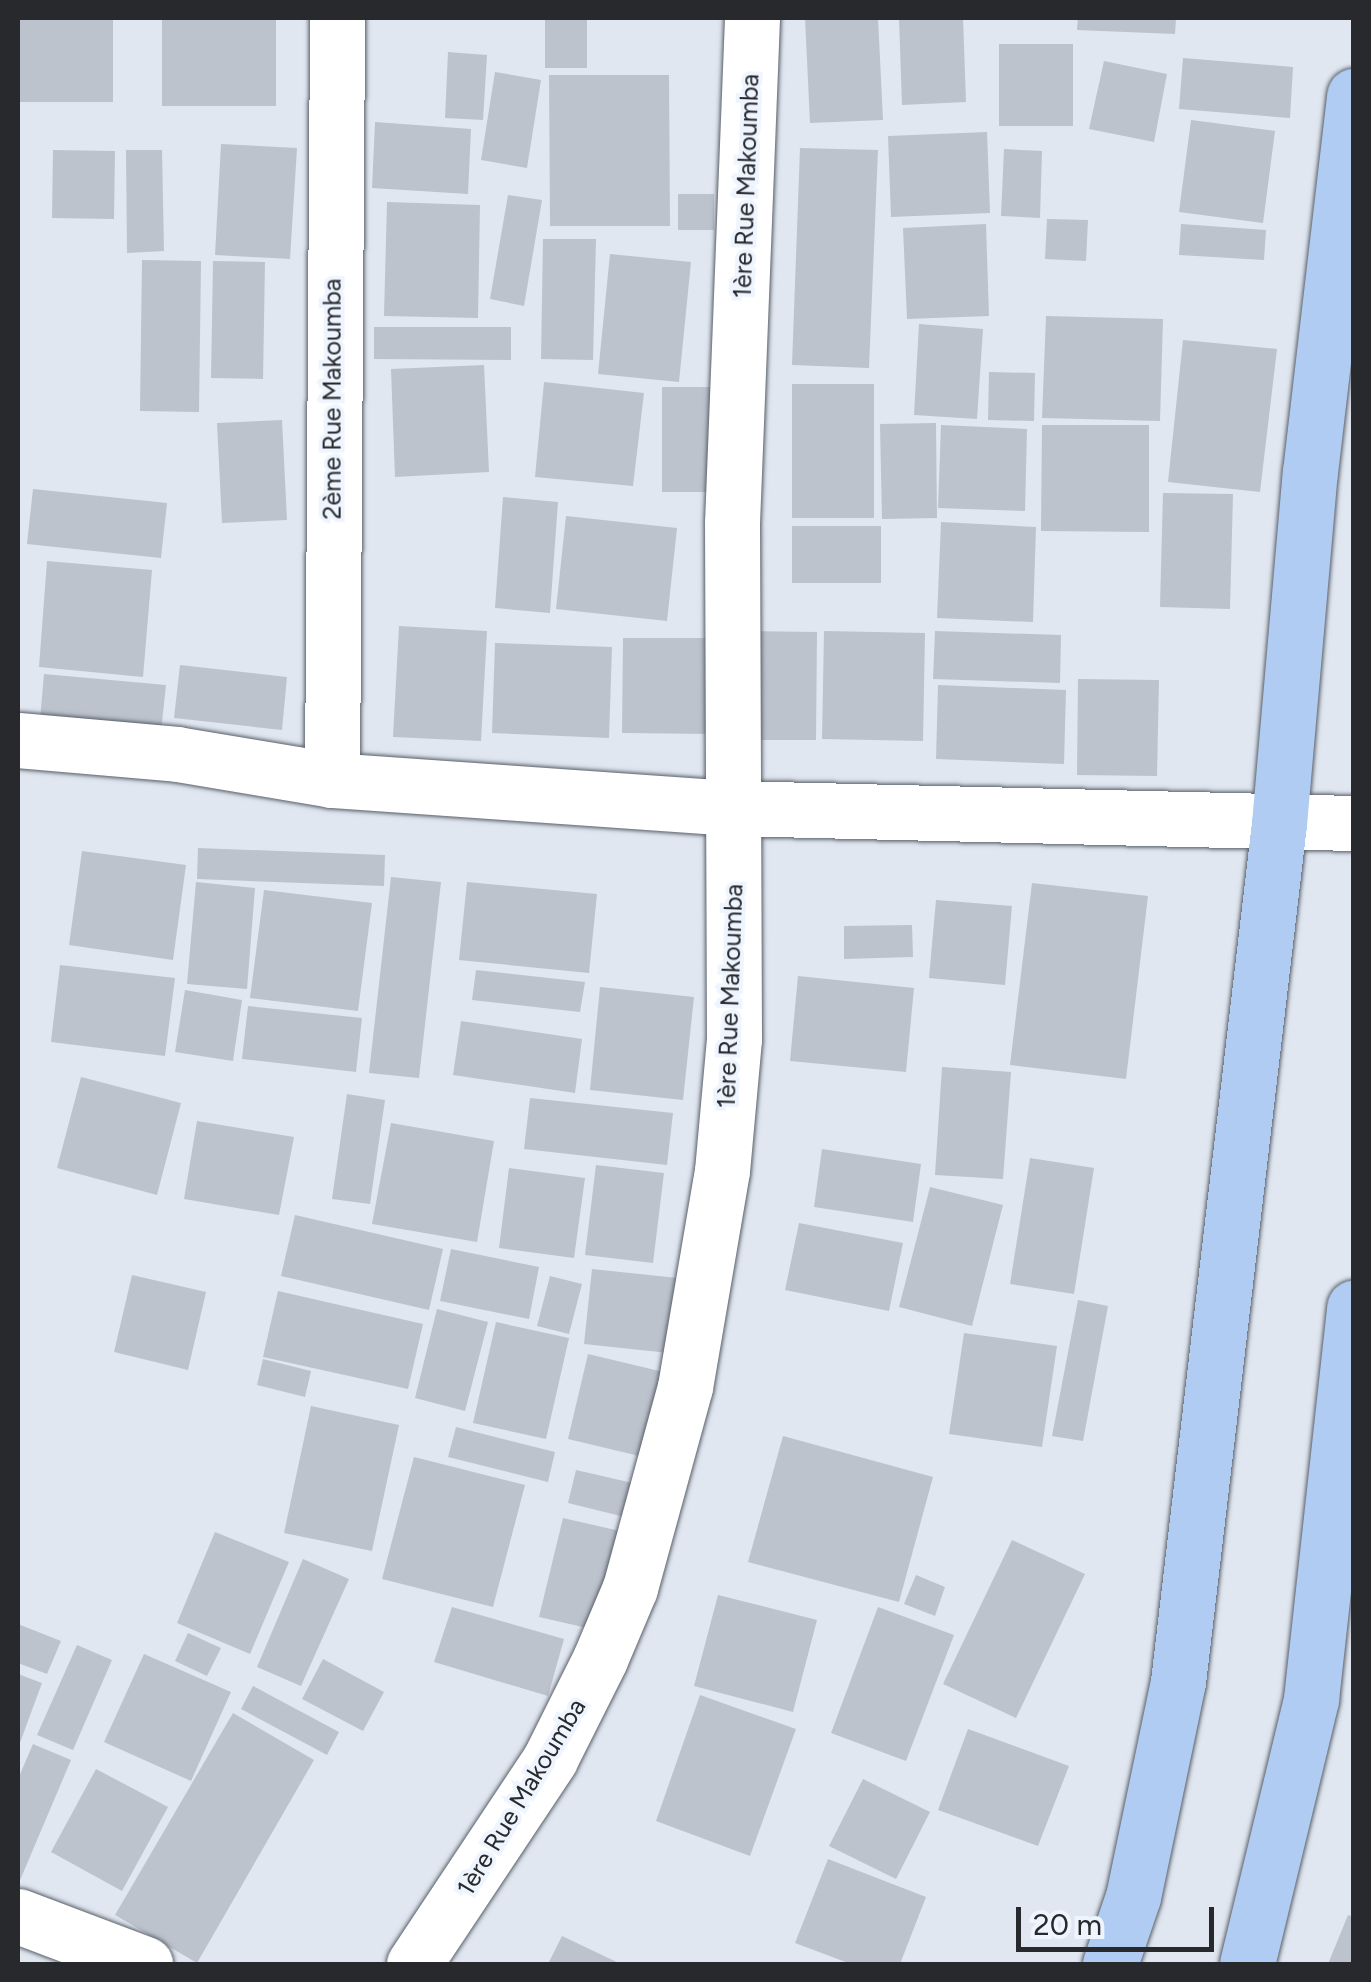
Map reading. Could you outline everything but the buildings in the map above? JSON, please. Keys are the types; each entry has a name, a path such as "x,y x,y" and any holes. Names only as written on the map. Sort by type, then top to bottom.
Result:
{"main road":[{"path":"1110,1964 1133,1897 1178,1682 1279,824 1310,472 1354,96"},
{"path":"1247,1964 1310,1699 1354,1307"}],"street":[{"name":"2ème Rue Makoumba","path":"332,780 337,18"},
{"name":"1ère Rue Makoumba","path":"414,1964 550,1759 630,1588 660,1492 722,1170 734,1039 732,524 752,18"},
{"path":"18,740 177,754 332,780 731,808 1354,823"},
{"path":"18,1916 145,1964"}]}
